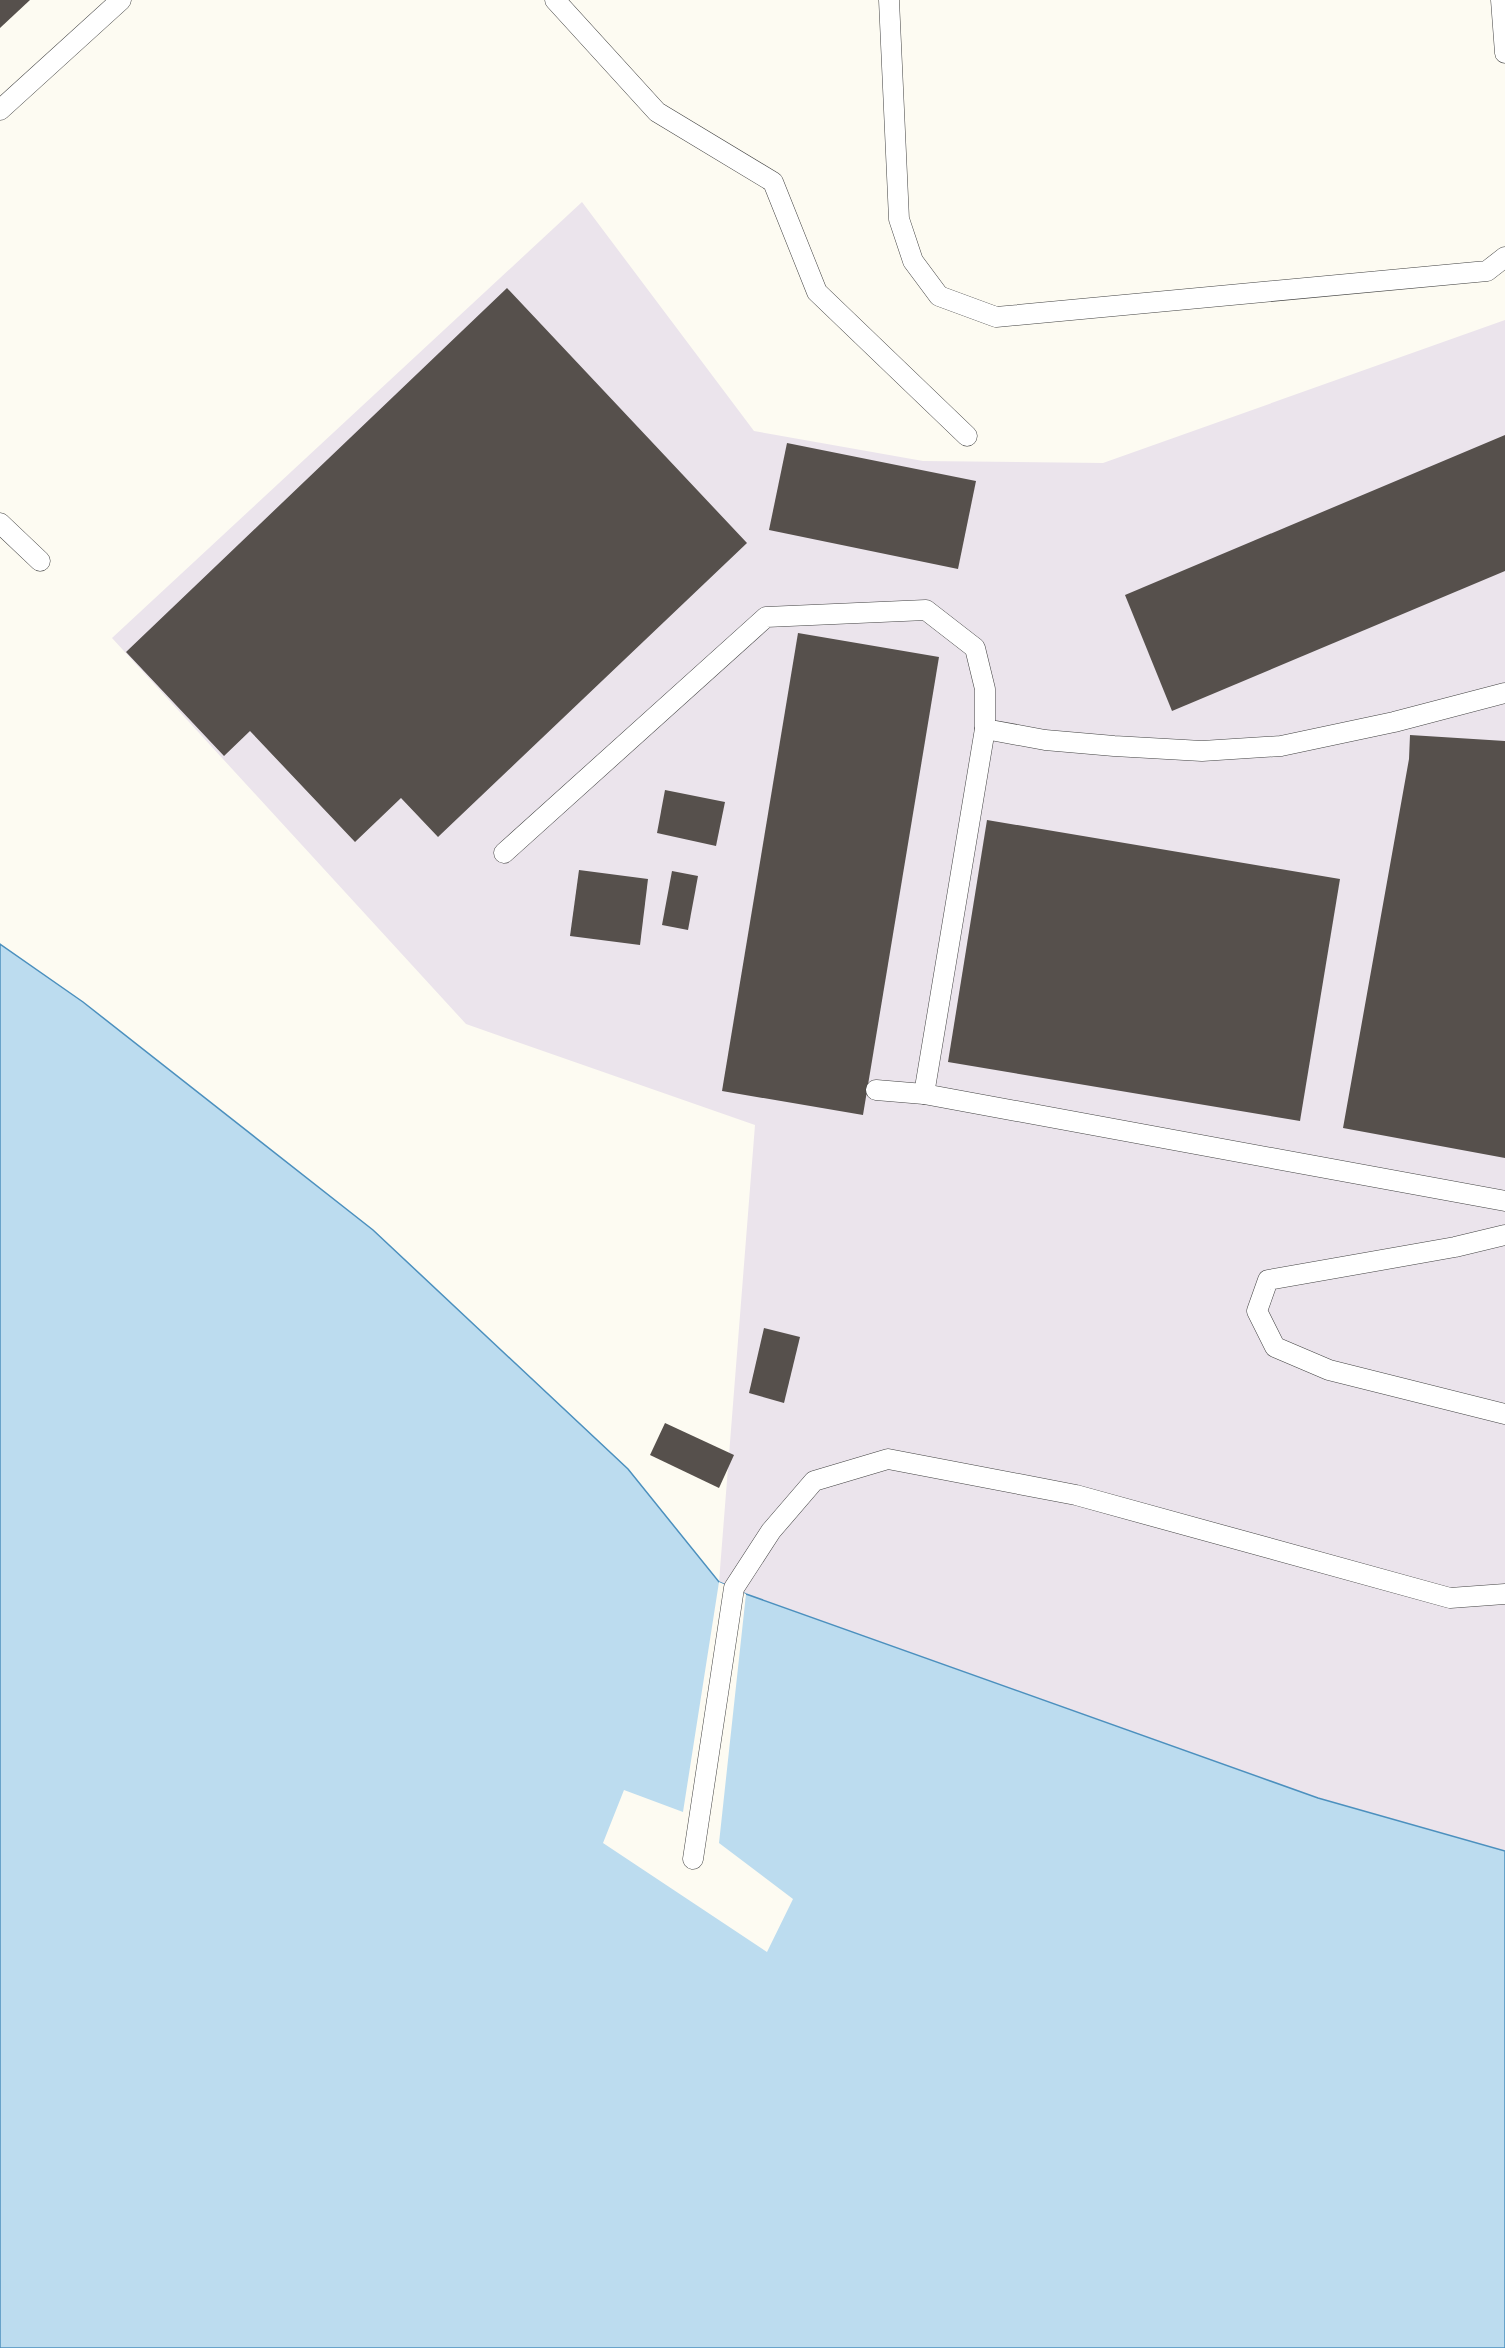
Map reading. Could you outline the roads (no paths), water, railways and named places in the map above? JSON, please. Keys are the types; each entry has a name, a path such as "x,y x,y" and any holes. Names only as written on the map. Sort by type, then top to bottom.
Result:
{"lane":[{"path":"0,110 121,0"},
{"path":"555,0 657,112 773,182 817,292 967,436"},
{"path":"889,0 899,219 913,261 939,296 996,317 1487,271 1505,256"},
{"path":"1501,0 1505,53"},
{"path":"0,523 40,561"},
{"path":"504,853 766,616 926,610 975,648 985,689 985,729 924,1094"},
{"path":"985,729 1045,740 1202,751 1281,746 1394,722 1505,693"},
{"path":"876,1090 924,1094 1505,1201"},
{"path":"1505,1235 1455,1247 1268,1280 1257,1311 1275,1347 1329,1370 1505,1414"},
{"path":"693,1859 734,1588 771,1531 814,1481 888,1459 1076,1495 1450,1598 1505,1594"}],"water":[{"path":"0,944 83,1002 373,1230 628,1469 719,1582 746,1594 1318,1798 1505,1851 1505,2348 0,2348"}]}
